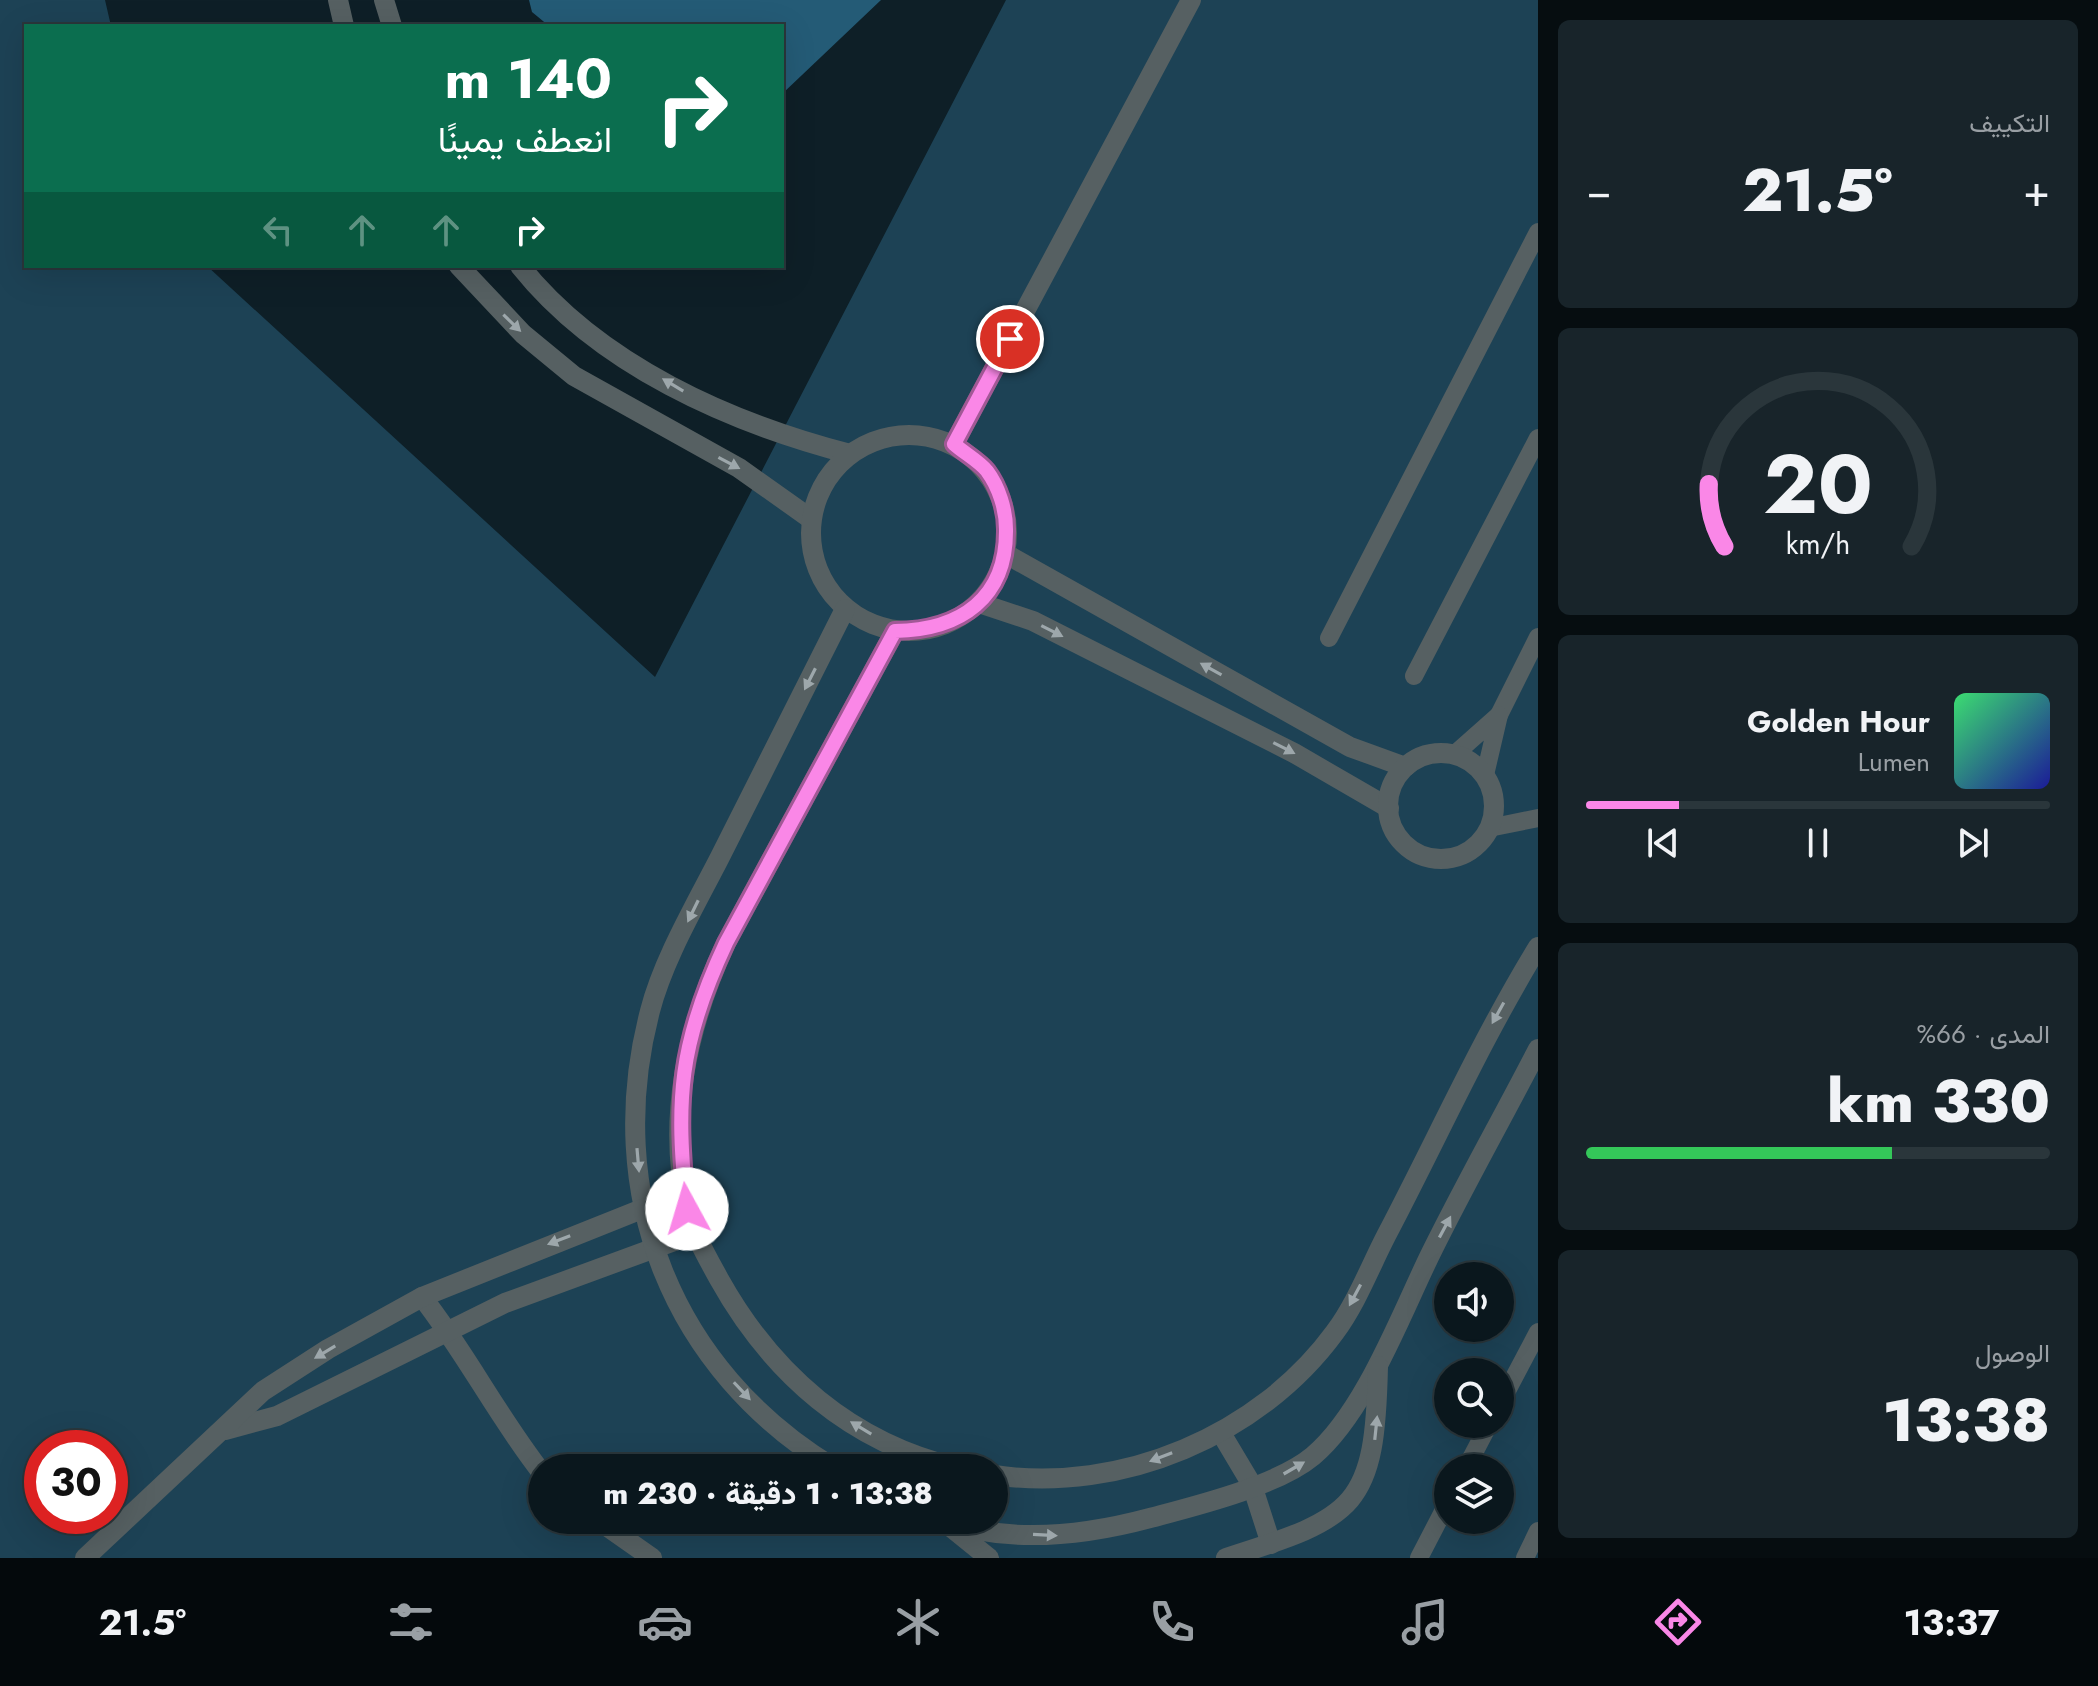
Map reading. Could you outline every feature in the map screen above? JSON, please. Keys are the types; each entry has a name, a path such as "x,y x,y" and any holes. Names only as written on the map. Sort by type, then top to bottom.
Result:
{"street":[{"path":"338,0 344,24"},
{"path":"384,0 391,24"},
{"path":"954,444 1191,0"},
{"path":"461,268 523,334 574,376 739,468 811,519"},
{"path":"522,268 563,312 623,355 686,393 754,425 850,454"},
{"path":"919,434 954,444 987,472 1006,511 1006,554 996,581 979,603 954,621 926,631 895,631 869,624 845,609 823,583 811,552 811,519 824,482 850,454 882,438 919,434"},
{"path":"1006,554 1350,747 1405,767"},
{"path":"979,603 1033,621 1294,753 1389,808"},
{"path":"815,1454 767,1419 700,1346 674,1300 653,1249 642,1209 635,1130 637,1069 651,1008 689,918 845,609"},
{"path":"895,631 733,930 702,994 687,1045 679,1114 686,1198 696,1233 743,1323 808,1394 865,1432 913,1454"},
{"path":"1455,754 1472,762 1485,775 1494,797 1494,816 1489,828 1471,850 1452,858 1433,858 1404,844 1393,829 1389,808 1394,781 1405,767 1421,757 1455,754"},
{"path":"1008,1477 1022,1479 1092,1474 1151,1461 1221,1433 1285,1389 1336,1331 1497,1013 1538,947"},
{"path":"1008,1532 1057,1536 1088,1532 1191,1508 1295,1469 1314,1455 1333,1435 1378,1364 1437,1241 1538,1049"},
{"path":"85,1558 225,1430 263,1391 422,1297 642,1209 686,1198"},
{"path":"225,1430 277,1416 505,1303 696,1233"},
{"path":"422,1297 450,1332 528,1456"},
{"path":"1226,1558 1271,1544 1329,1520 1356,1495 1369,1470 1377,1427 1378,1364"},
{"path":"1221,1433 1252,1485 1271,1544"},
{"path":"618,1534 652,1558"},
{"path":"959,1534 989,1558"}],"lane":[{"path":"1329,638 1538,232"},
{"path":"1414,676 1538,438"},
{"path":"1485,775 1499,715 1538,637"},
{"path":"1455,754 1499,715"},
{"path":"1489,828 1538,818"},
{"path":"1514,1377 1538,1332"},
{"path":"1419,1558 1434,1529"},
{"path":"1525,1558 1538,1531"}],"shaded area":[{"path":"0,0 105,0 111,24 24,24 24,268 209,268 655,677 1006,0 1538,0 1538,1558 0,1558"},
{"path":"529,0 881,0 784,92 784,24 547,24 532,12"}],"route":[{"path":"687,1209 679,1114 687,1045 702,994 726,943 895,631 926,631 954,621 979,603 996,581 1006,554 1006,511 987,472 954,444 1010,339"}]}
